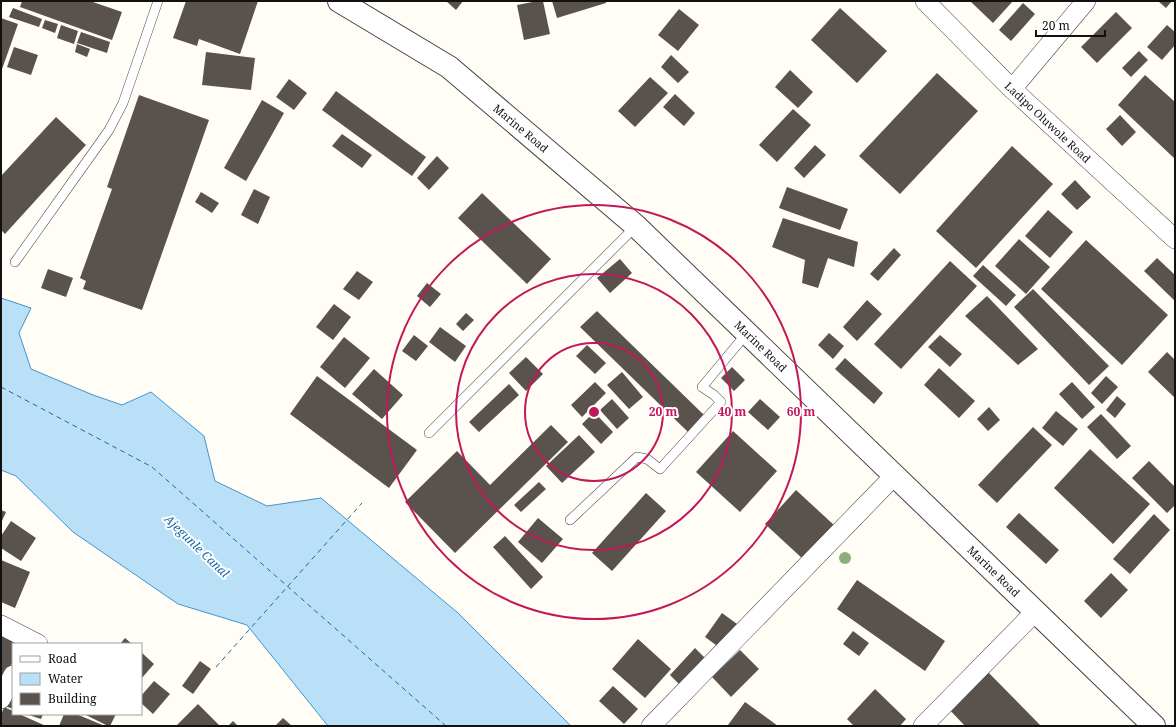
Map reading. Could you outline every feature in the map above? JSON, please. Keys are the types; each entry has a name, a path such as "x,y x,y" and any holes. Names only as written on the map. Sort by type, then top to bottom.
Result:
{"street":[{"name":"Marine Road","path":"339,1 450,67 636,226 1154,726"},
{"name":"Ladipo Oluwole Road","path":"925,1 1012,90 1175,239"},
{"path":"1012,90 1086,1"},
{"path":"651,726 895,475"},
{"path":"923,726 1036,612"},
{"path":"1,626 32,642"},
{"path":"1,699 12,677"}],"lane":[{"path":"15,262 109,130 123,103 158,1"},
{"path":"429,433 636,226"},
{"path":"570,520 637,457 647,459 660,469 679,449 721,402 702,387 747,333"}],"water":[{"name":"Ajegunle Canal","path":"1,298 31,308 19,333 31,369 93,395 122,405 151,392 204,436 215,481 267,506 321,498 458,613 571,726 328,726 247,625 178,604 73,532 16,476 1,470"}],"building":[{"path":"22,1 90,1 122,12 112,40 20,7"},
{"path":"186,1 258,1 240,54 199,39 197,46 173,38"},
{"path":"446,1 463,1 456,10"},
{"path":"543,1 550,34 524,40 517,5"},
{"path":"552,1 606,1 606,3 557,18"},
{"path":"970,1 1013,1 993,23"},
{"path":"1158,1 1172,1 1166,8"},
{"path":"1023,3 1035,14 1011,41 999,30"},
{"path":"13,8 42,19 39,27 9,17"},
{"path":"840,8 887,51 857,83 811,40"},
{"path":"679,9 699,25 678,51 658,35"},
{"path":"1116,12 1132,28 1097,63 1081,47"},
{"path":"1,18 18,24 1,72"},
{"path":"45,20 58,24 55,33 42,28"},
{"path":"61,25 78,31 74,44 57,38"},
{"path":"1167,25 1175,32 1175,45 1162,60 1147,47"},
{"path":"81,32 110,42 107,53 77,43"},
{"path":"77,44 90,49 87,57 75,52"},
{"path":"14,47 38,55 31,75 7,67"},
{"path":"1139,51 1148,60 1131,77 1122,68"},
{"path":"206,52 255,58 251,90 202,85"},
{"path":"671,55 689,72 678,83 661,67"},
{"path":"790,70 813,92 798,108 775,87"},
{"path":"937,73 978,111 900,194 859,156"},
{"path":"1145,75 1175,102 1175,159 1118,105"},
{"path":"650,77 668,93 635,127 618,111"},
{"path":"289,79 307,93 294,110 276,97"},
{"path":"336,91 426,157 412,176 322,110"},
{"path":"675,94 695,113 684,126 663,107"},
{"path":"139,95 209,120 142,310 83,289 86,281 80,278 112,189 107,187"},
{"path":"262,100 284,113 246,181 224,168"},
{"path":"793,109 811,125 777,162 759,145"},
{"path":"1120,115 1136,132 1122,146 1106,129"},
{"path":"56,117 86,145 5,234 1,230 1,176"},
{"path":"342,134 372,155 362,168 332,146"},
{"path":"815,145 826,155 804,178 794,168"},
{"path":"1012,146 1053,184 976,268 936,231"},
{"path":"437,156 449,168 429,190 417,178"},
{"path":"1075,180 1091,197 1077,210 1061,194"},
{"path":"787,187 848,209 840,230 779,208"},
{"path":"254,189 270,197 258,224 241,215"},
{"path":"201,192 219,203 212,213 195,202"},
{"path":"482,193 551,259 527,284 458,218"},
{"path":"1048,210 1073,232 1050,258 1025,236"},
{"path":"783,218 858,242 854,267 828,258 818,288 802,283 805,260 772,247"},
{"path":"1019,239 1050,267 1026,294 995,266"},
{"path":"1086,240 1168,315 1122,365 1041,289"},
{"path":"894,248 901,255 878,281 870,274"},
{"path":"1157,258 1175,275 1175,301 1144,271"},
{"path":"620,259 632,273 610,293 597,278"},
{"path":"950,261 977,286 901,369 874,344"},
{"path":"983,265 1016,295 1006,306 973,276"},
{"path":"48,269 73,278 66,297 41,288"},
{"path":"357,271 373,282 359,300 343,289"},
{"path":"427,283 441,294 430,307 417,296"},
{"path":"1033,289 1109,366 1089,385 1014,307"},
{"path":"987,296 1038,349 1018,365 965,316"},
{"path":"867,300 882,314 857,341 843,327"},
{"path":"334,304 351,317 333,340 316,327"},
{"path":"597,311 704,415 688,432 580,327"},
{"path":"466,313 474,320 463,331 456,324"},
{"path":"440,327 466,346 455,362 429,342"},
{"path":"829,333 844,346 833,359 818,345"},
{"path":"414,335 428,346 416,361 402,351"},
{"path":"940,335 962,354 950,367 928,347"},
{"path":"344,337 370,358 345,388 320,367"},
{"path":"587,345 606,363 595,374 576,356"},
{"path":"1167,352 1175,360 1175,398 1148,372"},
{"path":"526,357 543,374 526,391 509,373"},
{"path":"845,358 883,393 874,404 835,369"},
{"path":"732,367 745,380 734,391 721,378"},
{"path":"939,368 975,401 959,418 924,385"},
{"path":"374,369 403,395 382,419 352,394"},
{"path":"622,372 643,397 629,409 607,385"},
{"path":"317,376 417,450 389,488 290,414"},
{"path":"1106,376 1118,387 1102,404 1091,393"},
{"path":"595,382 606,393 582,417 571,405"},
{"path":"1072,382 1095,407 1082,419 1059,394"},
{"path":"509,384 519,395 479,432 469,422"},
{"path":"1117,396 1126,404 1115,418 1106,410"},
{"path":"612,399 629,418 617,429 600,410"},
{"path":"760,399 780,417 768,430 748,412"},
{"path":"989,407 1000,420 988,431 977,419"},
{"path":"1056,411 1078,429 1063,446 1042,428"},
{"path":"594,412 613,432 601,444 582,424"},
{"path":"1101,414 1131,446 1117,459 1087,427"},
{"path":"551,425 568,442 455,553 405,502 457,451 490,485"},
{"path":"1033,427 1052,445 997,503 978,485"},
{"path":"733,431 777,471 740,512 696,472"},
{"path":"579,435 595,452 562,483 546,466"},
{"path":"1090,449 1150,504 1113,544 1054,488"},
{"path":"1149,461 1175,487 1175,505 1167,513 1132,478"},
{"path":"539,482 546,489 521,512 514,505"},
{"path":"796,490 835,526 804,560 765,524"},
{"path":"646,493 666,511 612,571 592,553"},
{"path":"1,510 6,512 1,523"},
{"path":"1019,513 1059,550 1046,564 1006,527"},
{"path":"1154,514 1170,530 1130,574 1113,559"},
{"path":"538,518 563,539 542,563 518,542"},
{"path":"11,521 36,538 21,561 1,548 1,536"},
{"path":"505,536 543,577 531,589 493,547"},
{"path":"1,560 30,572 15,608 1,602"},
{"path":"1111,573 1128,590 1101,618 1084,601"},
{"path":"857,580 945,641 925,671 837,609"},
{"path":"722,613 737,624 720,648 705,637"},
{"path":"1,628 20,643 12,643 12,663 5,678 1,676"},
{"path":"853,631 869,643 859,656 843,644"},
{"path":"125,638 131,643 121,643"},
{"path":"638,639 671,669 645,698 612,669"},
{"path":"695,648 706,659 681,686 670,675"},
{"path":"740,650 759,669 731,697 712,677"},
{"path":"142,653 154,664 142,678"},
{"path":"200,661 211,669 193,694 182,686"},
{"path":"984,668 1041,726 965,726 946,706"},
{"path":"154,681 170,694 153,714 142,704 142,695"},
{"path":"613,686 638,709 624,724 599,701"},
{"path":"12,687 12,709 5,706"},
{"path":"875,689 906,719 900,726 854,726 847,719"},
{"path":"745,702 778,726 729,726 728,725"},
{"path":"198,704 220,726 176,726"},
{"path":"4,707 12,711 12,715 21,715 46,726 1,726 1,715"},
{"path":"29,715 43,715 41,719"},
{"path":"64,715 78,715 105,726 59,726"},
{"path":"86,715 116,715 110,726"},
{"path":"283,718 292,726 275,726"},
{"path":"233,721 238,726 228,726"}],"ferry route":[{"path":"1,387 152,467 446,726"},
{"path":"216,667 362,503"}]}
